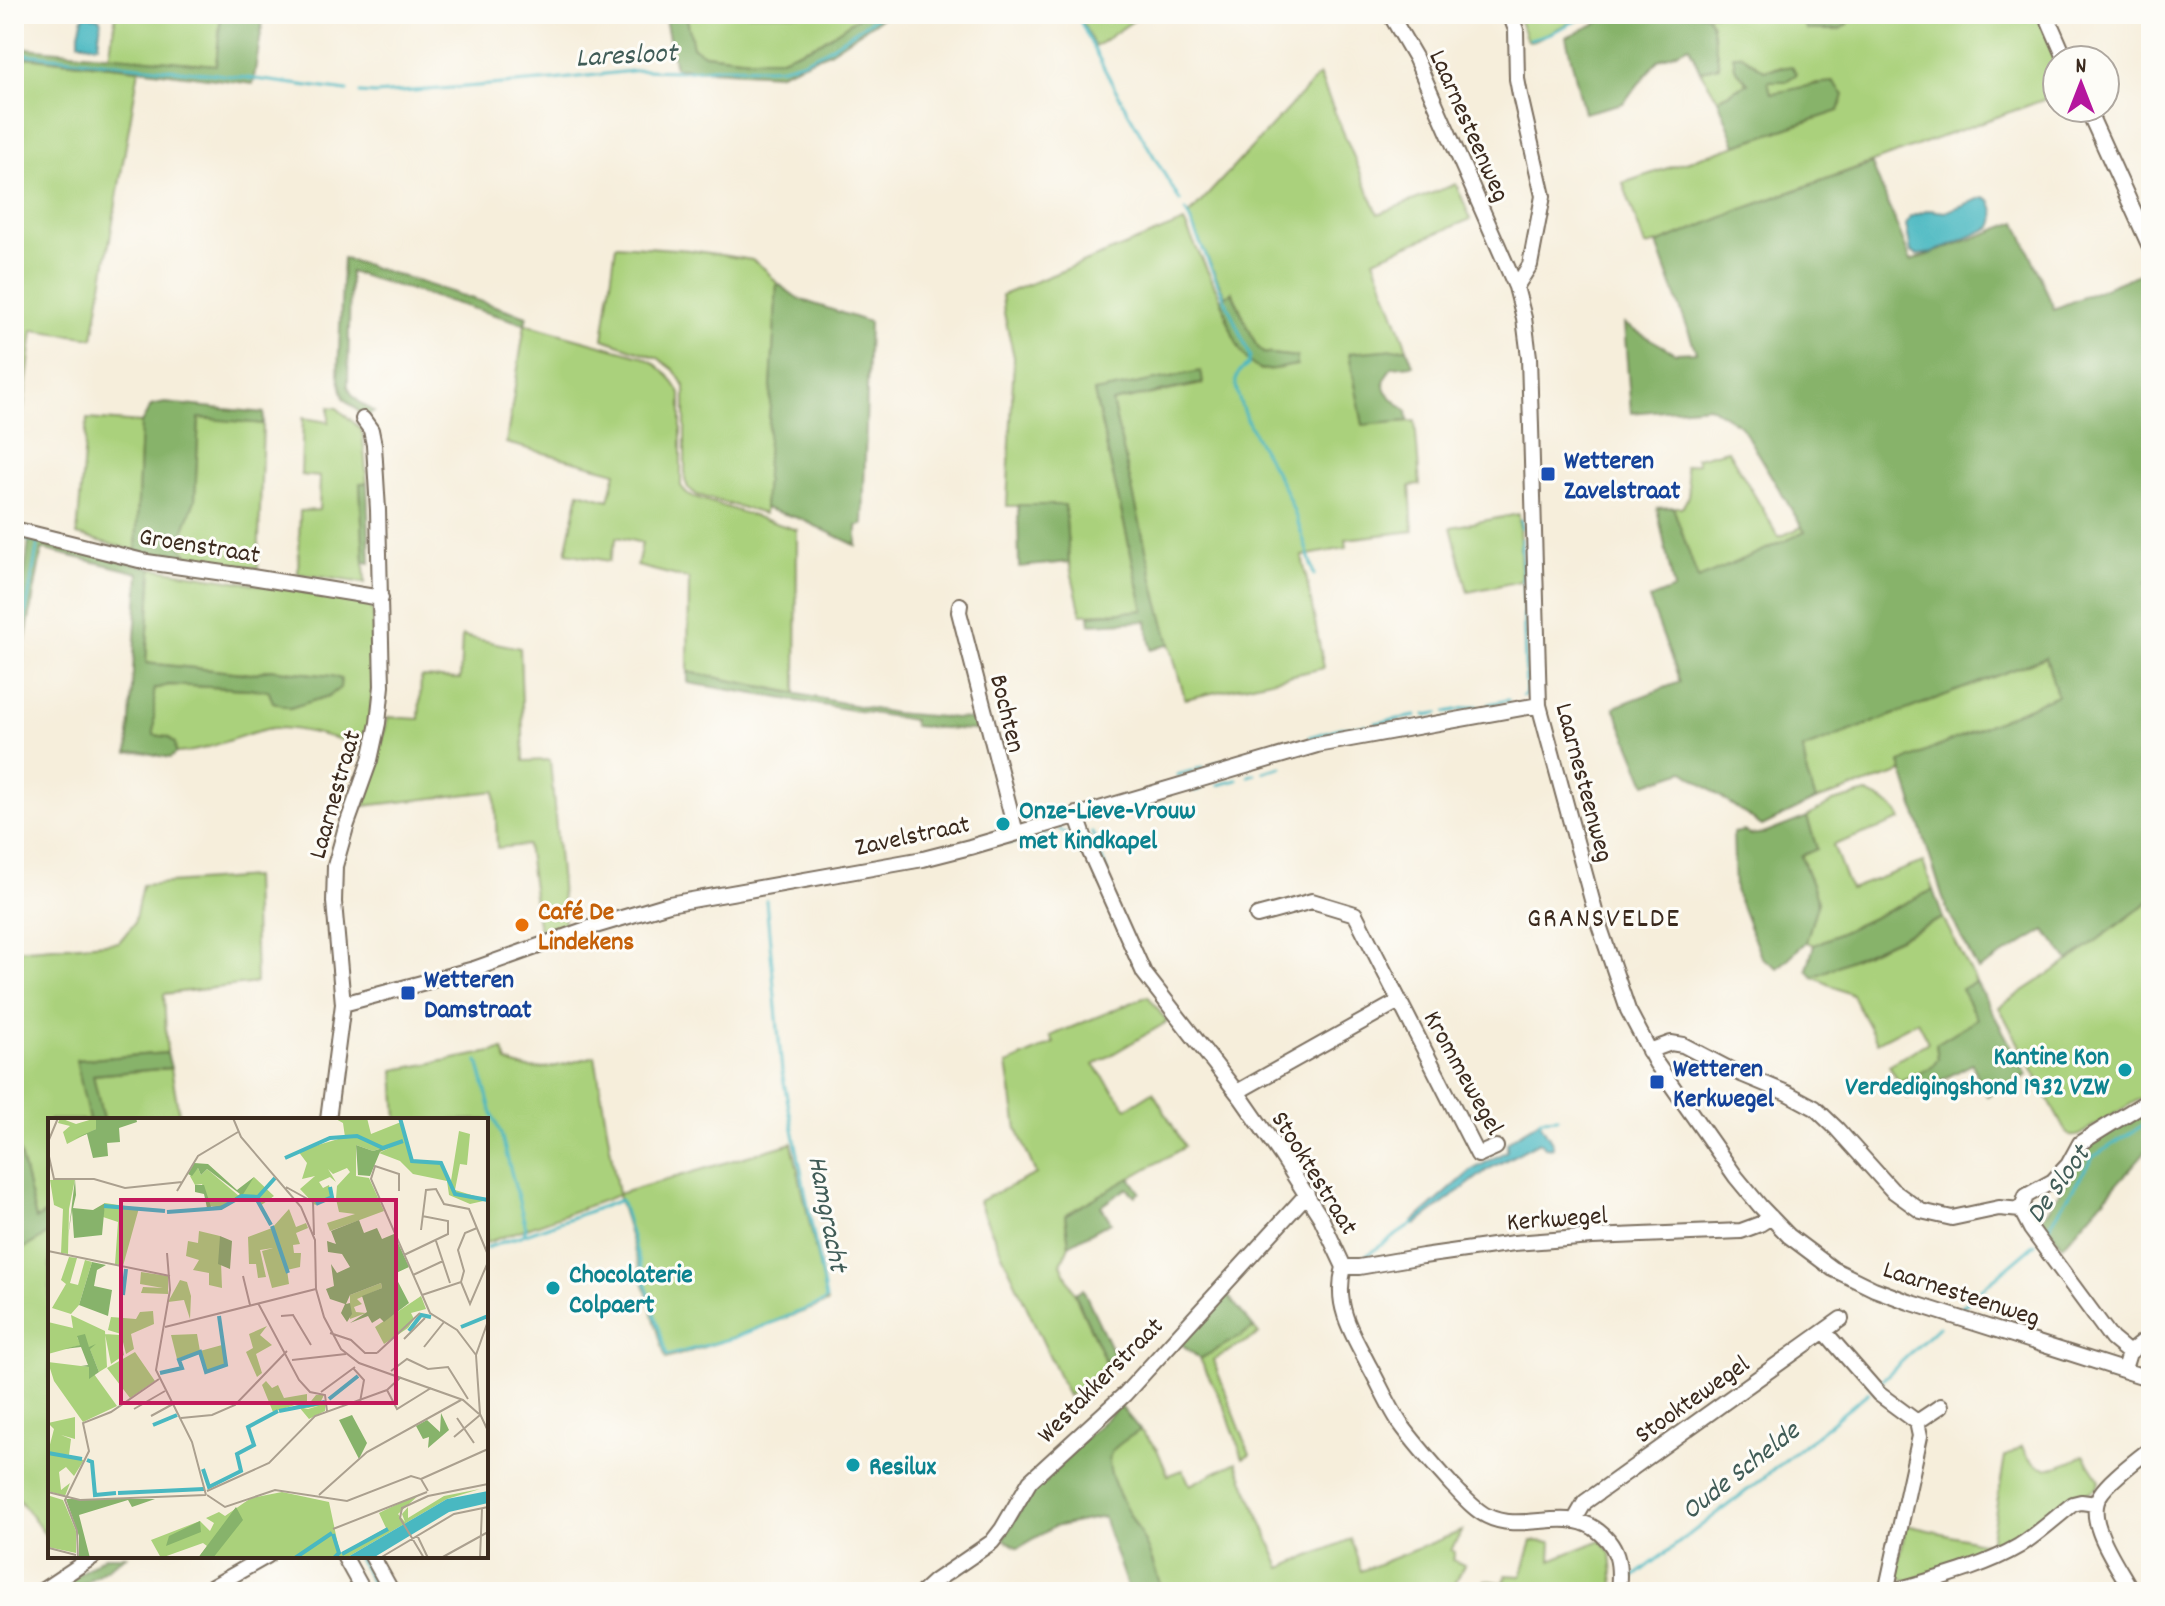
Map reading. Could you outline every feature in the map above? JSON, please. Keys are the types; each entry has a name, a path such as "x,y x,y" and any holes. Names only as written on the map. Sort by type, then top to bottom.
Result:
{"street":[{"name":"Laarnesteenweg","path":"1390,14 1415,57 1516,287 1524,318 1529,357 1539,705 1598,922 1623,997 1649,1051 1736,1177 1789,1236 1833,1269 1874,1289 2151,1379"},
{"path":"1510,14 1516,30 1517,79 1543,196 1530,265 1516,287"},
{"path":"2046,14 2059,44"},
{"path":"2094,124 2151,249"},
{"name":"Laarnestraat","path":"328,1118 343,1004 333,882 338,854 370,760 378,723 383,660 374,445 371,430 363,419"},
{"name":"Groenstraat","path":"14,529 147,562 381,598"},
{"name":"Bochten","path":"960,605 959,612 1016,833"},
{"name":"Zavelstraat","path":"343,1004 474,969 595,926 669,904 923,859 1317,745 1539,705"},
{"name":"Stooktestraat","path":"1076,814 1144,973 1237,1092 1321,1218 1344,1267 1341,1280 1343,1311 1350,1330 1399,1421 1463,1497 1488,1516 1504,1522 1574,1521"},
{"name":"Krommewegel","path":"1257,916 1312,901 1355,914 1478,1155 1496,1147"},
{"name":"Krommewegel","path":"1237,1092 1399,1001"},
{"path":"1649,1051 1671,1043 1683,1045 1815,1108 1892,1190 1921,1211 1952,1218 1999,1208 2021,1210"},
{"path":"2129,1353 2112,1339 2034,1234 2021,1210 2026,1196 2053,1181 2068,1165 2080,1143 2151,1099"},
{"name":"Westakkerstraat","path":"923,1592 992,1542 1030,1481 1125,1394 1307,1194"},
{"name":"Kerkwegel","path":"1344,1267 1514,1243 1741,1231 1771,1217"},
{"name":"Stooktewegel","path":"1574,1521 1585,1502 1841,1319"},
{"path":"1825,1332 1874,1388 1917,1422 1920,1436 1888,1592 1994,1558 2020,1545 2073,1504 2096,1504"},
{"path":"2124,1369 2129,1353 2151,1335"},
{"path":"1917,1422 1941,1406"},
{"path":"2132,1592 2097,1527 2096,1504 2108,1485 2151,1448"},
{"path":"1574,1521 1592,1527 1610,1542 1618,1556 1618,1586"},
{"path":"40,1592 91,1558"},
{"path":"203,1592 263,1558"},
{"path":"345,1558 364,1592"},
{"path":"373,1558 392,1592"}],"green space":[{"path":"116,14 221,14 216,65 109,56"},
{"path":"221,14 264,14 253,84 14,56 15,47 216,65"},
{"path":"664,14 686,14 693,47 704,54 779,59 821,42 863,14 887,14 829,52 778,74 675,68"},
{"path":"686,14 863,14 821,42 779,59 750,59 704,54 693,48"},
{"path":"1078,14 1143,14 1095,47"},
{"path":"1517,14 1587,14 1529,41"},
{"path":"1617,14 1706,14 1711,22 1719,66 1700,71 1689,46 1658,60 1623,103 1584,113 1566,37"},
{"path":"1706,14 1806,14 1803,17 1807,30 1828,30 1845,26 1854,14 2037,14 2051,44 2041,44 2041,101 1748,207 1663,242 1645,246 1623,183 1839,111 1817,83 1771,93 1767,81 1779,67 1764,70 1742,55 1748,83 1718,99 1700,71 1719,65 1711,23"},
{"path":"1806,14 1854,14 1840,29 1807,30 1803,22"},
{"path":"1733,55 1742,55 1764,70 1792,66 1797,74 1786,81 1768,81 1771,93 1833,82 1844,95 1839,111 1736,145 1718,99 1748,83 1735,68"},
{"path":"14,56 139,69 93,338 33,330 14,486"},
{"path":"1319,75 1378,214 1456,184 1471,219 1374,259 1407,348 1349,354 1363,424 1415,421 1420,485 1410,486 1413,531 1346,539 1347,548 1302,556 1324,668 1185,699 1158,601 1112,402 1203,384 1094,392 1144,611 1081,614 1069,562 1065,505 1007,506 1014,357 1002,295 1184,222 1221,299 1233,335 1251,363 1261,370 1297,365 1296,357 1263,353 1256,346 1233,293 1225,296 1188,216"},
{"path":"1872,164 1911,261 2017,222 2054,309 2151,269 2151,580 2146,582 2151,591 2151,900 2069,961 2045,930 1978,970 1946,907 1900,763 2057,695 2046,657 1803,749 1807,775 1816,800 1762,826 1684,771 1646,784 1614,707 1680,682 1649,599 1674,589 1657,508 1673,507 1698,579 1805,532 1741,426 1709,406 1631,413 1624,324 1675,353 1696,352 1657,244 1748,207"},
{"path":"616,245 690,250 752,260 777,283 764,514 697,495 688,488 685,480 685,387 674,370 658,358 603,339"},
{"path":"343,258 527,316 525,324 350,272 348,386 355,398 374,412 365,417 344,399 338,375"},
{"path":"777,283 799,299 869,322 863,525 857,526 857,546 801,519 764,508"},
{"path":"1232,292 1256,345 1263,353 1297,357 1297,365 1264,370 1245,358 1234,338 1221,299"},
{"path":"525,324 653,362 669,376 681,394 681,486 688,495 797,530 796,693 688,672 689,579 637,566 642,543 617,537 609,561 566,553 579,492 609,500 616,472 506,443"},
{"path":"1407,348 1413,365 1392,367 1384,387 1407,411 1408,421 1363,425 1349,353"},
{"path":"1201,371 1203,383 1112,402 1170,644 1151,650 1147,621 1090,624 1089,615 1144,610 1094,392"},
{"path":"165,403 264,413 263,424 199,418 195,500 180,540 181,547 187,555 222,561 224,564 136,551 141,423 151,406"},
{"path":"329,407 337,408 361,429 363,437 367,483 360,484 365,583 298,574 300,511 319,510 320,477 301,475 303,418 329,422"},
{"path":"199,417 263,424 258,568 201,559 187,555 181,547 183,527 195,500"},
{"path":"87,419 141,423 136,551 77,535"},
{"path":"1728,450 1779,537 1802,527 1806,533 1698,580 1673,507 1682,507 1688,497 1685,466 1698,463 1696,458"},
{"path":"360,483 367,483 370,563 364,562"},
{"path":"1018,505 1065,505 1069,562 1019,567"},
{"path":"1519,514 1521,581 1468,592 1451,527"},
{"path":"29,540 152,568 146,663 252,674 269,669 332,676 341,679 340,688 329,696 290,708 273,702 268,690 169,685 154,689 154,735 168,737 175,743 176,753 170,758 142,752 128,753 139,573 42,549 23,653 14,761 14,655"},
{"path":"152,568 355,600 370,606 373,612 373,680 365,746 277,728 176,753 170,739 154,735 153,689 169,685 269,690 290,708 307,702 331,676 269,669 252,674 146,663"},
{"path":"462,636 520,648 524,761 550,760 565,931 540,939 527,845 497,848 495,791 363,806 388,717 419,719 421,677 460,679"},
{"path":"2046,657 2058,695 1900,763 1903,772 1816,800 1802,749"},
{"path":"688,672 893,713 981,720 984,731 914,726 913,720 688,683"},
{"path":"1867,793 1892,807 1901,820 1833,845 1850,889 1923,862 1933,890 1814,945 1806,942 1818,901 1801,855 1817,849 1807,817 1833,802"},
{"path":"1807,817 1817,849 1801,856 1818,901 1806,942 1778,968 1761,957 1735,890 1733,833 1766,833"},
{"path":"253,877 256,983 164,994 167,1053 77,1060 89,1118 48,1118 48,1212 36,1220 14,1130 14,950 119,942 134,924 142,885"},
{"path":"1933,890 1943,918 1813,977 1807,969 1814,945"},
{"path":"2151,900 2151,1092 2079,1135 2070,1136 1999,1007 2069,961"},
{"path":"1943,918 1976,982 1962,989 1977,1019 1936,1044 1938,1059 1932,1067 1899,1082 1889,1065 1928,1042 1917,1021 1877,1042 1852,995 1813,977"},
{"path":"1976,982 2027,1075 1987,1096 1972,1064 1907,1098 1899,1082 1932,1067 1938,1059 1936,1044 1977,1019 1961,989"},
{"path":"1148,996 1167,1022 1094,1065 1127,1108 1153,1092 1185,1147 1065,1215 1069,1245 1061,1264 1107,1365 1068,1396 979,1201 1036,1174 1017,1129 1007,1064 1054,1043 1050,1036"},
{"path":"503,1050 507,1062 529,1068 562,1065 595,1056 618,1194 792,1143 827,1303 666,1359 618,1195 488,1242 488,1118 397,1118 394,1070"},
{"path":"167,1053 171,1068 93,1075 103,1118 89,1118 76,1060"},
{"path":"171,1068 180,1118 103,1118 93,1075"},
{"path":"2151,1106 2151,1145 2063,1246 2042,1219 2094,1141"},
{"path":"14,1130 36,1219 48,1212 48,1234 14,1254 14,1233 20,1229 14,1199"},
{"path":"1130,1178 1140,1192 1135,1196 1127,1188 1101,1206 1111,1222 1069,1245 1065,1215"},
{"path":"48,1234 48,1538 14,1493 14,1254"},
{"path":"1083,1289 1117,1361 1107,1365 1075,1293"},
{"path":"1226,1293 1254,1328 1200,1359 1180,1343"},
{"path":"1254,1328 1259,1334 1213,1360 1250,1454 1243,1458 1225,1408 1200,1359"},
{"path":"1120,1406 1140,1430 1113,1450 1109,1462 1111,1473 1146,1545 1163,1592 1129,1592 1103,1517 1054,1527 1018,1548 1004,1539 1034,1484"},
{"path":"1140,1430 1157,1449 1168,1475 1183,1470 1190,1485 1236,1462 1281,1568 1351,1539 1361,1571 1462,1531 1451,1550 1455,1552 1453,1560 1464,1565 1451,1592 1163,1592 1146,1545 1115,1485 1109,1462 1113,1450"},
{"path":"2022,1446 2027,1456 2041,1466 2066,1464 2084,1455 2100,1480 2097,1488 2079,1497 2019,1540 1982,1559 1909,1581 1896,1577 1906,1525 1990,1544 2005,1457"},
{"path":"1601,1540 1611,1553 1614,1586 1599,1592 1482,1592 1485,1580 1504,1583 1506,1575 1521,1576 1532,1541 1552,1542 1551,1560"},
{"path":"102,1558 123,1558 71,1592 52,1592"}],"water":[{"path":"87,15 101,21 98,44 79,42 83,17"},
{"path":"1984,197 1990,200 1994,210 1992,227 1932,253 1917,255 1911,252 1906,225 1910,217 1929,210 1945,212"},
{"path":"1539,1121 1553,1148 1539,1142 1487,1170 1415,1225 1413,1222 1472,1170 1507,1151 1507,1143"}],"waterway":[{"name":"Laresloot","path":"360,93 553,80 640,70 783,67 826,50 881,14"},
{"path":"1077,14 1113,85 1180,201"},
{"path":"1530,39 1551,33 1590,14"},
{"name":"Laresloot","path":"14,53 347,91"},
{"path":"1186,211 1250,356 1248,365 1236,381 1238,397 1286,492 1314,575"},
{"path":"1521,520 1521,529"},
{"path":"14,537 38,542 20,646 14,705"},
{"path":"1521,539 1526,689 1523,696"},
{"path":"1489,704 1508,700"},
{"path":"1446,712 1477,706"},
{"path":"1425,715 1438,713"},
{"path":"1376,723 1416,716"},
{"path":"1310,737 1340,728 1366,725"},
{"path":"1246,755 1256,752"},
{"path":"1213,764 1238,757"},
{"path":"1197,769 1203,767"},
{"path":"1264,772 1282,767"},
{"path":"1177,775 1192,771"},
{"path":"1249,776 1255,774"},
{"path":"1218,785 1237,780"},
{"path":"1195,791 1201,789"},
{"path":"1060,830 1070,836 1082,855"},
{"path":"1092,832 1107,872"},
{"path":"1010,843 1046,833"},
{"name":"Hamgracht","path":"488,1247 621,1200 667,1356 733,1338 826,1299 782,1072 766,900"},
{"path":"478,1061 492,1114 501,1134 526,1228 524,1233"},
{"path":"1539,1125 1541,1119 1558,1118"},
{"name":"De Sloot","path":"2043,1236 2093,1157 2151,1120"},
{"path":"1361,1259 1414,1223"},
{"name":"De Sloot","path":"1962,1306 2035,1244"},
{"name":"Oude Schelde","path":"1878,1384 1939,1326"},
{"name":"Oude Schelde","path":"1630,1580 1869,1392"},
{"name":"Hamgracht","path":"358,1558 377,1592"}],"place":[{"name":"Wetteren Zavelstraat","path":"1548,474"},
{"name":"Onze-Lieve-Vrouw met Kindkapel","path":"1003,824"},
{"name":"Café De Lindekens","path":"522,925"},
{"name":"Wetteren Damstraat","path":"408,993"},
{"name":"Kantine Kon Verdedigingshond 1932 VZW","path":"2125,1070"},
{"name":"Wetteren Kerkwegel","path":"1657,1082"},
{"name":"Chocolaterie Colpaert","path":"553,1288"},
{"name":"Resilux","path":"853,1465"}],"district":[{"name":"GRANSVELDE","path":"1604,916"}]}
